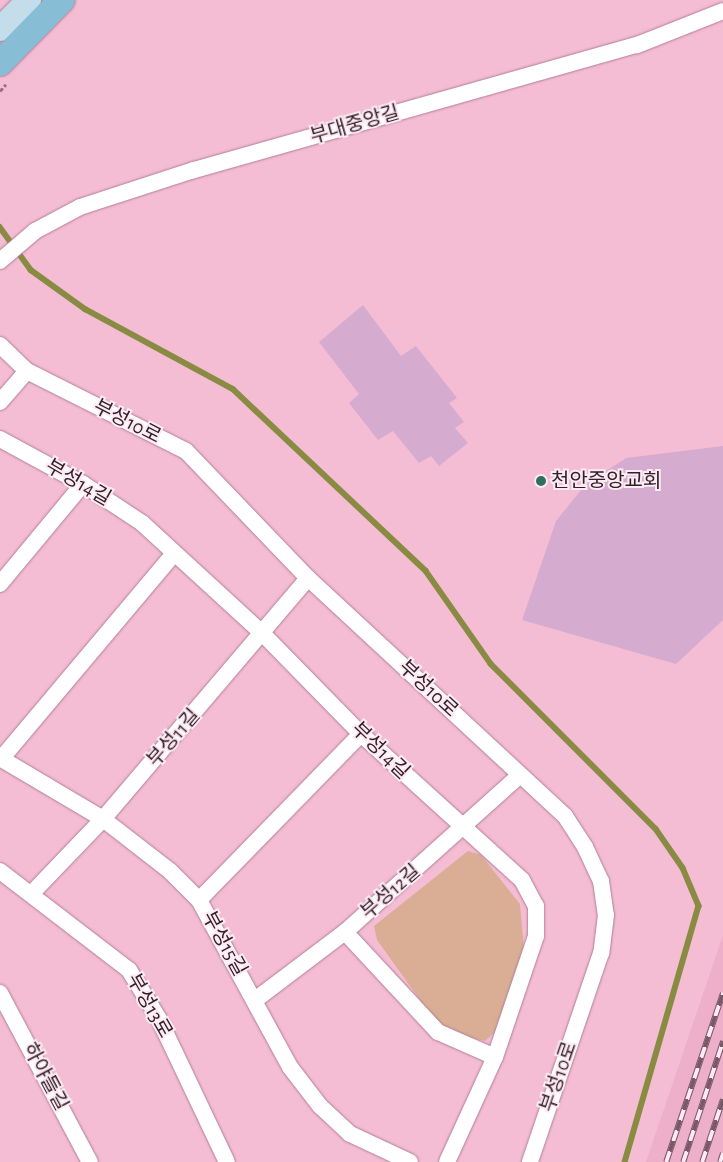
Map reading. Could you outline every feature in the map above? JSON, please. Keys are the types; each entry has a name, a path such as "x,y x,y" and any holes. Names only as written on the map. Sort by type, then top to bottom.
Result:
{"main road":[{"path":"0,28 29,0"},
{"path":"0,63 62,0"}],"street":[{"name":"부대중앙길","path":"0,262 20,242 80,208 146,186 637,45 723,12"},
{"name":"부성10로","path":"0,345 27,372 186,451 308,578 565,816 585,847 601,881 606,915 601,953 530,1162"},
{"path":"0,402 27,372"},
{"name":"부성14길","path":"0,440 83,484 142,523 173,555 263,634 361,734 462,829 522,880 536,906 536,936 495,1057 447,1162"},
{"path":"0,584 83,484"},
{"path":"1,759 173,555"},
{"name":"부성11길","path":"33,892 103,819 263,634 308,578"},
{"path":"199,900 361,734"},
{"name":"부성15길","path":"1,759 103,819 170,871 199,900 255,1000 290,1068 320,1106 350,1134 410,1162"},
{"name":"부성12길","path":"255,1000 345,932 520,775"},
{"name":"부성13로","path":"0,870 33,892 129,970 158,1019 227,1162"},
{"path":"345,932 438,1032 495,1057"},
{"name":"하야들길","path":"0,993 90,1162"}],"shaded area":[{"path":"468,851 481,855 520,904 524,948 495,1032 485,1041 454,1034 433,1018 377,940 374,926"},
{"path":"723,935 723,1162 646,1162"}],"building":[{"path":"363,305 401,356 416,346 457,398 449,403 464,422 455,428 468,443 439,466 431,456 419,463 393,431 378,440 349,403 359,394 319,342"},
{"path":"723,446 723,620 676,664 522,620 556,521 585,485 626,458"}],"waterway":[{"path":"0,227 31,270 85,309 233,389 426,571 491,664 656,829 683,868 699,906 625,1162"}],"railway":[{"path":"666,1162 723,993"},
{"path":"683,1162 723,1041"},
{"path":"702,1162 723,1099"},
{"path":"720,1162 723,1153"}],"place":[{"name":"천안중앙교회","path":"541,481"}]}
